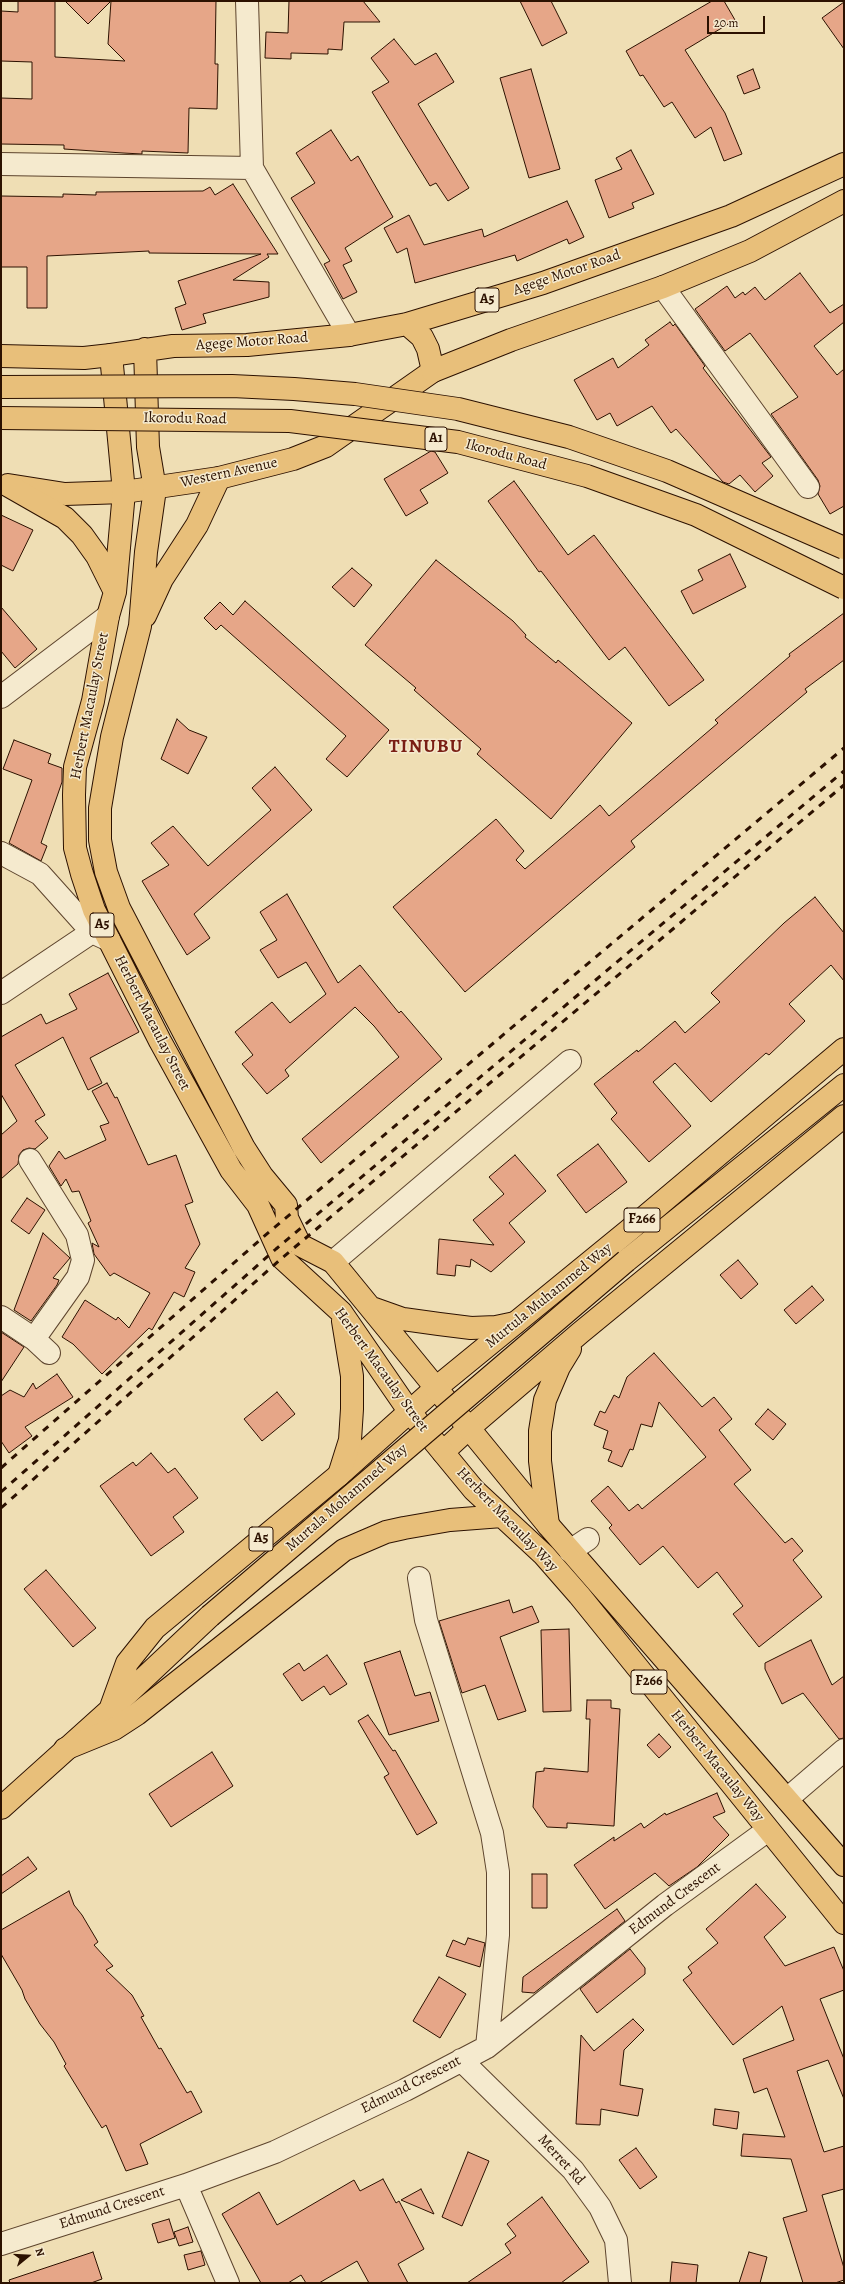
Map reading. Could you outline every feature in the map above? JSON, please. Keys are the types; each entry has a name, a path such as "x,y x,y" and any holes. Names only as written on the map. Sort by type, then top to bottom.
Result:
{"main road":[{"name":"Agege Motor Road","path":"111,355 173,346 247,345 349,335 407,324 543,283 731,216 844,164"},
{"path":"407,324 422,337 428,349 433,371 511,340 663,286 750,250 844,201"},
{"name":"Herbert Macaulay Street","path":"145,349 148,447 155,488 146,552 140,626 103,778 100,808 100,840 106,872 119,908 224,1111 262,1176 286,1205 287,1218 294,1235 300,1244 333,1262 469,1428"},
{"path":"1,356 84,358 111,355"},
{"name":"Herbert Macaulay Street","path":"111,355 124,492 115,592 108,616 93,701 76,767 74,795 76,848 82,874 101,936 227,1164 258,1205 276,1250 282,1258 341,1312 409,1411 443,1452"},
{"name":"Western Avenue","path":"5,484 65,494 124,492 219,478 294,459 326,446 433,371"},
{"name":"Ikorodu Road","path":"1,387 232,386 287,388 355,394 458,409 569,437 667,471 844,548"},
{"name":"Ikorodu Road","path":"1,418 290,421 458,442 587,476 696,515 844,588"},
{"path":"140,626 162,579 198,525 219,478"},
{"path":"5,484 65,518 82,535 97,556 115,592"},
{"name":"Murtula Muhammed Way","path":"436,1387 844,1049"},
{"name":"Murtula Muhammed Way","path":"626,1260 844,1085"},
{"path":"443,1452 580,1333 844,1116"},
{"name":"Murtala Mohammed Way","path":"110,1710 210,1616 626,1260"},
{"path":"370,1307 403,1319 471,1328 496,1327 515,1323"},
{"path":"339,1475 350,1440 352,1409 349,1348 341,1312"},
{"path":"548,1525 540,1460 540,1431 545,1400 559,1367 580,1333"},
{"name":"A5","path":"1,1808 110,1710 127,1663 155,1628 339,1475 436,1387"},
{"name":"Herbert Macaulay Way","path":"469,1428 548,1525 579,1545 786,1799 844,1865"},
{"name":"Herbert Macaulay Way","path":"443,1452 474,1490 544,1555 579,1595 693,1734 768,1830 844,1923"},
{"path":"65,1749 114,1729 137,1714 344,1550 386,1532 404,1528 450,1520 502,1516"}],"street":[{"path":"247,1 252,168 349,335"},
{"path":"1,164 252,168"},
{"path":"663,286 808,487"},
{"path":"1,697 108,616"},
{"path":"1,853 40,874 101,936 1,993"},
{"path":"333,1262 570,1061"},
{"path":"1,1317 42,1346 78,1277 83,1260 77,1235 30,1160"},
{"path":"419,1578 426,1620 492,1833 498,1872 498,1935 487,2047"},
{"path":"786,1799 844,1750"},
{"name":"Edmund Crescent","path":"1,2244 186,2185 275,2152 405,2090 487,2047 664,1905 768,1830"},
{"name":"Merret Rd","path":"461,2060 573,2170 600,2207 616,2240 620,2283"},
{"path":"186,2185 228,2283"}],"building":[{"path":"18,1 55,1 55,57 125,61 108,44 111,1 216,1 215,64 218,64 217,109 189,108 188,153 142,151 142,154 64,149 64,145 1,144 1,98 32,99 32,62 1,61 1,11 18,12"},
{"path":"65,1 111,1 88,24"},
{"path":"289,1 363,1 380,22 344,22 342,50 328,49 328,54 291,53 291,59 265,58 266,32 288,33"},
{"path":"520,1 551,1 567,33 542,46"},
{"path":"712,1 724,1 735,20 685,50 725,113 742,154 724,161 711,127 695,138 672,102 664,107 643,75 640,76 626,51"},
{"path":"844,2 844,49 822,18"},
{"path":"394,39 415,65 436,53 454,82 418,104 469,188 448,201 436,183 430,186 372,92 389,82 371,58"},
{"path":"531,69 560,169 529,178 500,78"},
{"path":"753,69 760,88 744,94 737,76"},
{"path":"331,130 351,161 358,156 393,217 345,248 352,261 343,265 357,292 343,299 324,264 330,261 291,198 315,183 296,153"},
{"path":"631,150 654,194 632,203 634,208 609,218 595,180 622,169 616,158"},
{"path":"233,184 278,254 267,254 269,257 233,280 269,282 269,297 203,314 206,323 182,330 175,308 186,304 178,281 261,254 149,253 149,251 47,256 47,308 27,308 27,267 1,267 1,196 63,197 63,194 96,195 96,192 203,191 210,187 215,195"},
{"path":"567,201 584,237 569,244 567,239 517,261 515,255 415,283 407,248 397,253 384,228 409,215 424,245 482,229 484,237"},
{"path":"800,273 830,313 844,304 844,322 814,346 837,375 844,369 844,506 830,514 818,494 820,486 818,480 771,414 798,397 750,333 725,351 695,309 727,286 735,298 743,292 745,295 755,287 765,300"},
{"path":"670,322 673,326 675,324 705,366 703,368 771,457 762,463 773,476 755,492 740,475 729,484 723,482 676,429 671,433 652,406 617,426 610,413 597,420 574,380 613,358 618,368 649,345 645,340"},
{"path":"431,451 435,452 448,473 420,490 428,503 406,516 384,479"},
{"path":"514,481 568,555 594,535 704,680 669,706 625,647 609,660 541,571 539,572 488,501"},
{"path":"1,515 33,530 13,571 1,565"},
{"path":"730,554 746,587 693,614 681,591 703,580 698,570"},
{"path":"436,560 513,621 526,635 525,637 556,663 558,660 632,723 551,819 477,754 481,749 414,690 416,688 365,645"},
{"path":"352,568 372,585 354,607 332,587"},
{"path":"245,601 389,730 347,777 326,759 346,736 221,625 216,630 204,618 220,602 233,615"},
{"path":"1,607 37,649 15,668 1,651"},
{"path":"844,613 844,660 805,689 807,692 631,841 635,847 465,992 393,907 496,819 524,851 516,860 525,869 600,805 609,816 718,723 715,720 790,656 789,654"},
{"path":"177,719 189,730 207,737 188,774 161,759"},
{"path":"14,740 51,754 48,763 62,768 62,782 41,843 47,846 41,861 9,843 32,780 3,769"},
{"path":"275,767 312,810 194,914 210,938 187,955 142,881 169,865 151,843 173,826 208,866 271,810 252,788"},
{"path":"287,894 338,983 360,965 399,1013 401,1011 442,1059 321,1163 302,1139 399,1057 374,1026 355,1007 285,1070 289,1076 267,1094 242,1064 253,1055 235,1032 272,1002 290,1023 326,994 306,962 278,978 260,950 277,940 260,912"},
{"path":"815,897 844,933 844,981 831,965 789,1004 805,1021 769,1055 766,1053 711,1102 675,1063 653,1082 691,1126 649,1162 611,1119 617,1113 594,1084 637,1050 638,1052 675,1021 685,1033 720,1002 711,993 784,923"},
{"path":"108,973 139,1032 90,1058 102,1083 88,1090 63,1037 15,1065 45,1115 35,1121 48,1138 35,1149 29,1148 23,1150 19,1155 18,1164 1,1179 1,1135 17,1121 1,1094 1,1037 41,1014 46,1024 77,1009 69,994"},
{"path":"107,1083 115,1098 117,1097 148,1165 176,1155 193,1202 185,1205 200,1244 185,1268 195,1272 184,1297 174,1292 152,1330 149,1328 102,1374 73,1344 62,1337 85,1300 116,1320 118,1317 129,1328 150,1293 114,1273 110,1276 94,1254 92,1243 99,1247 88,1223 91,1221 79,1191 72,1192 66,1179 61,1186 49,1166 59,1151 65,1159 106,1140 100,1126 109,1123 92,1091"},
{"path":"598,1144 627,1182 586,1213 557,1175"},
{"path":"515,1155 546,1191 509,1223 525,1242 491,1272 471,1259 470,1267 456,1265 455,1276 437,1274 439,1239 494,1245 473,1220 504,1194 489,1177"},
{"path":"27,1198 45,1210 29,1234 11,1221"},
{"path":"43,1233 70,1258 53,1278 59,1280 57,1285 31,1321 14,1310"},
{"path":"738,1260 758,1284 741,1299 720,1275"},
{"path":"812,1286 824,1300 796,1324 784,1310"},
{"path":"1,1332 24,1347 1,1382"},
{"path":"654,1353 702,1407 714,1397 732,1419 719,1430 751,1470 734,1484 785,1543 792,1538 803,1551 793,1560 822,1597 759,1647 733,1614 743,1606 717,1572 698,1588 663,1546 640,1565 609,1528 612,1525 591,1501 608,1486 629,1511 638,1504 642,1509 706,1457 659,1402 652,1427 641,1424 633,1450 630,1449 622,1467 608,1461 612,1451 603,1448 608,1431 594,1425 600,1411 605,1413 614,1395 619,1398 627,1377"},
{"path":"57,1374 73,1397 25,1427 32,1436 9,1453 1,1441 1,1396 10,1390 24,1397 33,1383 36,1389"},
{"path":"277,1392 295,1414 262,1441 244,1419"},
{"path":"768,1409 786,1424 773,1440 755,1424"},
{"path":"151,1453 168,1473 175,1468 198,1498 173,1517 184,1532 151,1556 100,1486 133,1462 136,1466"},
{"path":"46,1570 96,1628 73,1647 24,1589"},
{"path":"509,1600 513,1613 532,1606 539,1622 500,1637 526,1711 498,1720 485,1685 462,1693 439,1621"},
{"path":"569,1629 571,1711 543,1712 541,1630"},
{"path":"811,1640 832,1685 844,1676 844,1738 839,1739 803,1693 782,1704 765,1669 765,1663"},
{"path":"400,1651 415,1696 430,1692 439,1721 389,1735 364,1663"},
{"path":"327,1655 347,1684 330,1695 324,1686 302,1701 283,1674 299,1663 304,1671"},
{"path":"587,1700 611,1700 611,1708 620,1709 614,1826 567,1823 567,1828 547,1827 533,1807 536,1772 544,1771 544,1768 588,1772 590,1719 586,1719"},
{"path":"368,1715 393,1751 395,1750 437,1823 417,1835 384,1777 389,1774 358,1721"},
{"path":"659,1734 671,1747 659,1758 647,1745"},
{"path":"212,1752 233,1786 171,1827 149,1794"},
{"path":"717,1793 725,1812 713,1817 729,1835 697,1867 669,1886 655,1873 605,1909 574,1865 614,1837 614,1841 641,1823 644,1828 665,1813 666,1815"},
{"path":"28,1857 37,1869 1,1894 1,1876"},
{"path":"532,1874 547,1874 547,1908 532,1908"},
{"path":"756,1884 786,1917 764,1937 785,1966 834,1947 844,1971 844,1990 820,1999 844,2059 844,2099 828,2060 797,2071 824,2152 844,2146 844,2189 822,2195 844,2268 844,2280 835,2283 803,2283 783,2218 807,2211 791,2159 741,2156 743,2134 785,2137 767,2088 754,2093 743,2059 794,2040 782,2006 733,2045 683,1980 692,1973 688,1967 718,1943 706,1929"},
{"path":"69,1891 74,1905 82,1915 98,1942 94,1945 113,1966 106,1970 132,1995 144,2016 141,2017 159,2049 161,2048 187,2093 191,2091 202,2112 140,2144 148,2164 126,2171 106,2125 102,2128 64,2066 66,2064 54,2042 40,2024 25,1999 22,1990 1,1954 1,1930"},
{"path":"617,1909 625,1921 534,1993 522,1992 523,1977"},
{"path":"468,1938 485,1943 480,1967 446,1956 453,1940 465,1945"},
{"path":"630,1949 645,1968 645,1974 597,2013 580,1989"},
{"path":"439,1977 466,1994 440,2038 413,2021"},
{"path":"633,2019 644,2030 624,2050 620,2085 643,2089 638,2116 601,2109 600,2125 576,2124 581,2035 594,2051"},
{"path":"715,2109 739,2112 737,2129 713,2125"},
{"path":"636,2148 657,2177 640,2189 619,2160"},
{"path":"468,2152 489,2161 462,2226 442,2217"},
{"path":"383,2179 396,2203 399,2201 424,2249 398,2264 408,2283 369,2283 357,2261 319,2283 306,2283 301,2275 288,2283 261,2283 222,2214 259,2192 277,2225 354,2180 360,2191"},
{"path":"421,2189 434,2214 401,2200"},
{"path":"542,2197 589,2262 561,2283 467,2283 511,2253 505,2244 516,2236 507,2224"},
{"path":"169,2219 175,2238 158,2243 152,2224"},
{"path":"188,2227 193,2242 179,2246 174,2232"},
{"path":"201,2251 205,2265 188,2270 184,2255"},
{"path":"93,2252 102,2279 91,2283 10,2283 9,2280"},
{"path":"749,2252 767,2257 760,2283 739,2283"},
{"path":"672,2262 698,2265 696,2283 670,2283"}],"railway":[{"path":"1,1468 269,1232 844,748"},
{"path":"1,1492 276,1249 844,771"},
{"path":"1,1508 282,1258 844,785"}],"district":[{"name":"TINUBU","path":"426,747"}]}
